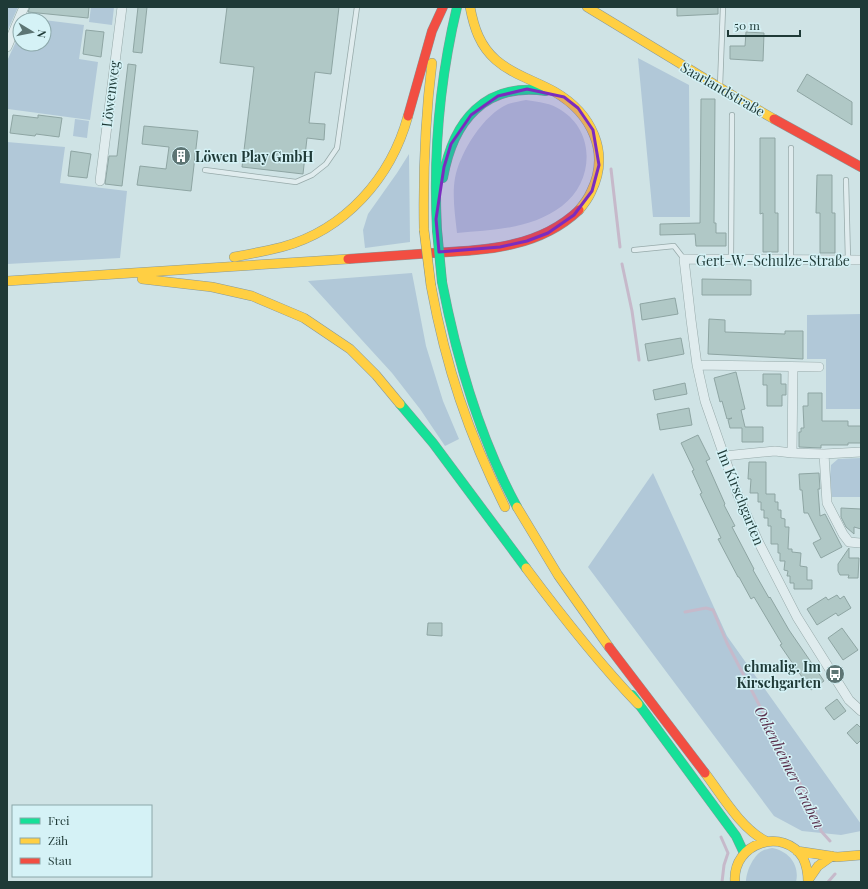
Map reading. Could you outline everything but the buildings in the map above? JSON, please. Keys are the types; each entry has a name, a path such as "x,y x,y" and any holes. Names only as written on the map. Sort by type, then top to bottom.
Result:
{"main road":[{"path":"152,272 283,247 309,237 328,227 358,204 380,178 397,150 414,98 432,31 444,7"},
{"path":"444,7 434,56 426,110 423,165 424,230 430,286 442,342 457,398 478,452 508,513"},
{"path":"457,7 448,46 439,103 435,161 436,230 442,282 455,344 473,405 491,452 510,493 530,531 549,562 584,614 725,800 748,829 754,835 766,841"},
{"path":"7,281 481,250 537,238 557,228 578,211 592,191 598,174 599,156 593,130 584,115 571,102 543,85 516,73 496,60 485,48 476,34 470,7"},
{"name":"Saarlandstraße","path":"587,7 720,88 861,167"},
{"path":"436,219 447,155 457,133 471,115 488,101 508,92 527,89 546,91 564,97"},
{"path":"101,275 212,287 252,296 304,318 330,334 350,349 376,375 433,443 566,622 612,677 638,704"},
{"path":"572,614 736,836 744,853"},
{"path":"735,882 735,869 744,853 758,843 766,841 783,842 797,851 807,867 808,881"},
{"path":"797,851 832,856 849,857 861,855"},
{"path":"808,881 813,871 821,863 832,856"}],"street":[{"path":"7,47 24,7"},
{"name":"Löwenweg","path":"100,181 122,7"},
{"name":"Gert-W.-Schulze-Straße","path":"684,259 861,260"},
{"name":"Im Kirschgarten","path":"684,259 690,320 697,365 705,400 737,493 758,541 797,617 850,700 861,711"},
{"path":"697,365 819,367"},
{"path":"792,453 793,367"},
{"path":"724,456 775,451 824,454 861,452"},
{"path":"824,454 827,502 843,534 849,542 860,544"}],"lane":[{"path":"205,170 296,182 312,175 326,164 337,148 357,7"},
{"path":"720,88 722,69 723,7"},
{"name":"Saarlandstraße","path":"731,259 732,115"},
{"path":"791,148 791,259"},
{"path":"846,180 848,260"},
{"path":"634,250 674,246 684,259"}],"highlighted area":[{"path":"527,89 564,97 578,108 593,130 599,165 592,191 574,215 548,233 527,241 500,247 439,252 436,219 444,167 451,144 471,115 498,96"}],"shaded area":[{"path":"7,7 18,7 16,12 12,12 12,21 7,32"},
{"path":"91,7 114,7 112,25 89,22"},
{"path":"52,21 84,25 79,59 98,62 90,120 8,109 7,116 7,61 12,50 12,52 52,52"},
{"path":"638,58 689,85 690,217 653,217"},
{"path":"526,100 545,103 561,110 572,119 580,131 585,144 587,157 585,171 580,184 573,196 562,206 538,220 512,227 457,233 454,205 454,185 462,157 474,135 490,116 508,104"},
{"path":"75,119 89,121 87,138 73,136"},
{"path":"7,142 65,147 60,183 127,191 120,258 7,264"},
{"path":"409,154 410,242 365,248 363,230 368,214"},
{"path":"412,273 426,346 443,401 459,439 445,446 420,409 392,373 308,281"},
{"path":"861,314 861,409 826,409 826,359 807,359 807,315"},
{"path":"861,458 861,497 832,497 830,477 831,465 838,459"},
{"path":"653,473 727,636 861,824 861,831 841,835 802,831 774,816 588,567"},
{"path":"772,848 783,852 792,860 796,870 796,882 746,882 746,878 753,860 763,850"}],"waterway":[{"name":"Ockenheimer Graben","path":"611,169 620,247"},
{"name":"Ockenheimer Graben","path":"622,264 632,311 639,360"},
{"name":"Ockenheimer Graben","path":"685,612 706,608 713,610 727,643 819,820 821,831 830,841"},
{"path":"721,837 728,853 724,865 722,882"},
{"name":"Ockenheimer Graben","path":"828,882 835,874"}],"traffic: fast":[{"path":"437,230 436,173 439,118 446,63 457,7"},
{"path":"443,178 455,139 464,123 475,110 489,100 506,93 524,90 546,91"},
{"path":"437,230 442,282"},
{"path":"442,282 462,369 471,398 491,453 517,507"},
{"path":"400,404 433,443 526,568"},
{"path":"632,695 736,836 744,853"}],"traffic: slow":[{"path":"470,7 478,36 490,55 510,70 548,88 568,101 579,111 594,135 598,148 599,162 597,177 591,192 579,210"},
{"path":"587,7 774,119"},
{"path":"424,230 425,146 432,63"},
{"path":"234,257 282,247 305,239 326,228 345,214 362,198 377,180 390,160 400,139 408,116"},
{"path":"424,230 431,286"},
{"path":"7,281 348,259"},
{"path":"142,279 212,287 252,296 304,318 350,349 376,375 400,404"},
{"path":"431,286 451,372 469,426 505,507"},
{"path":"517,507 558,575 609,647"},
{"path":"526,568 580,638 638,704"},
{"path":"705,773 740,820 766,841"},
{"path":"735,882 736,868 742,857 750,849 761,843 772,841 784,843 794,848 803,858 807,870 808,882"},
{"path":"797,851 837,857 861,855"},
{"path":"809,879 818,866 832,856"}],"traffic: jam":[{"path":"408,116 432,31 443,7"},
{"path":"774,119 861,167"},
{"path":"348,259 473,250 511,245 529,240 547,232 563,223 579,210"},
{"path":"609,647 705,773"}],"place":[{"name":"Löwen Play GmbH","path":"181,156"},
{"name":"ehmalig. Im Kirschgarten","path":"835,674"}]}
